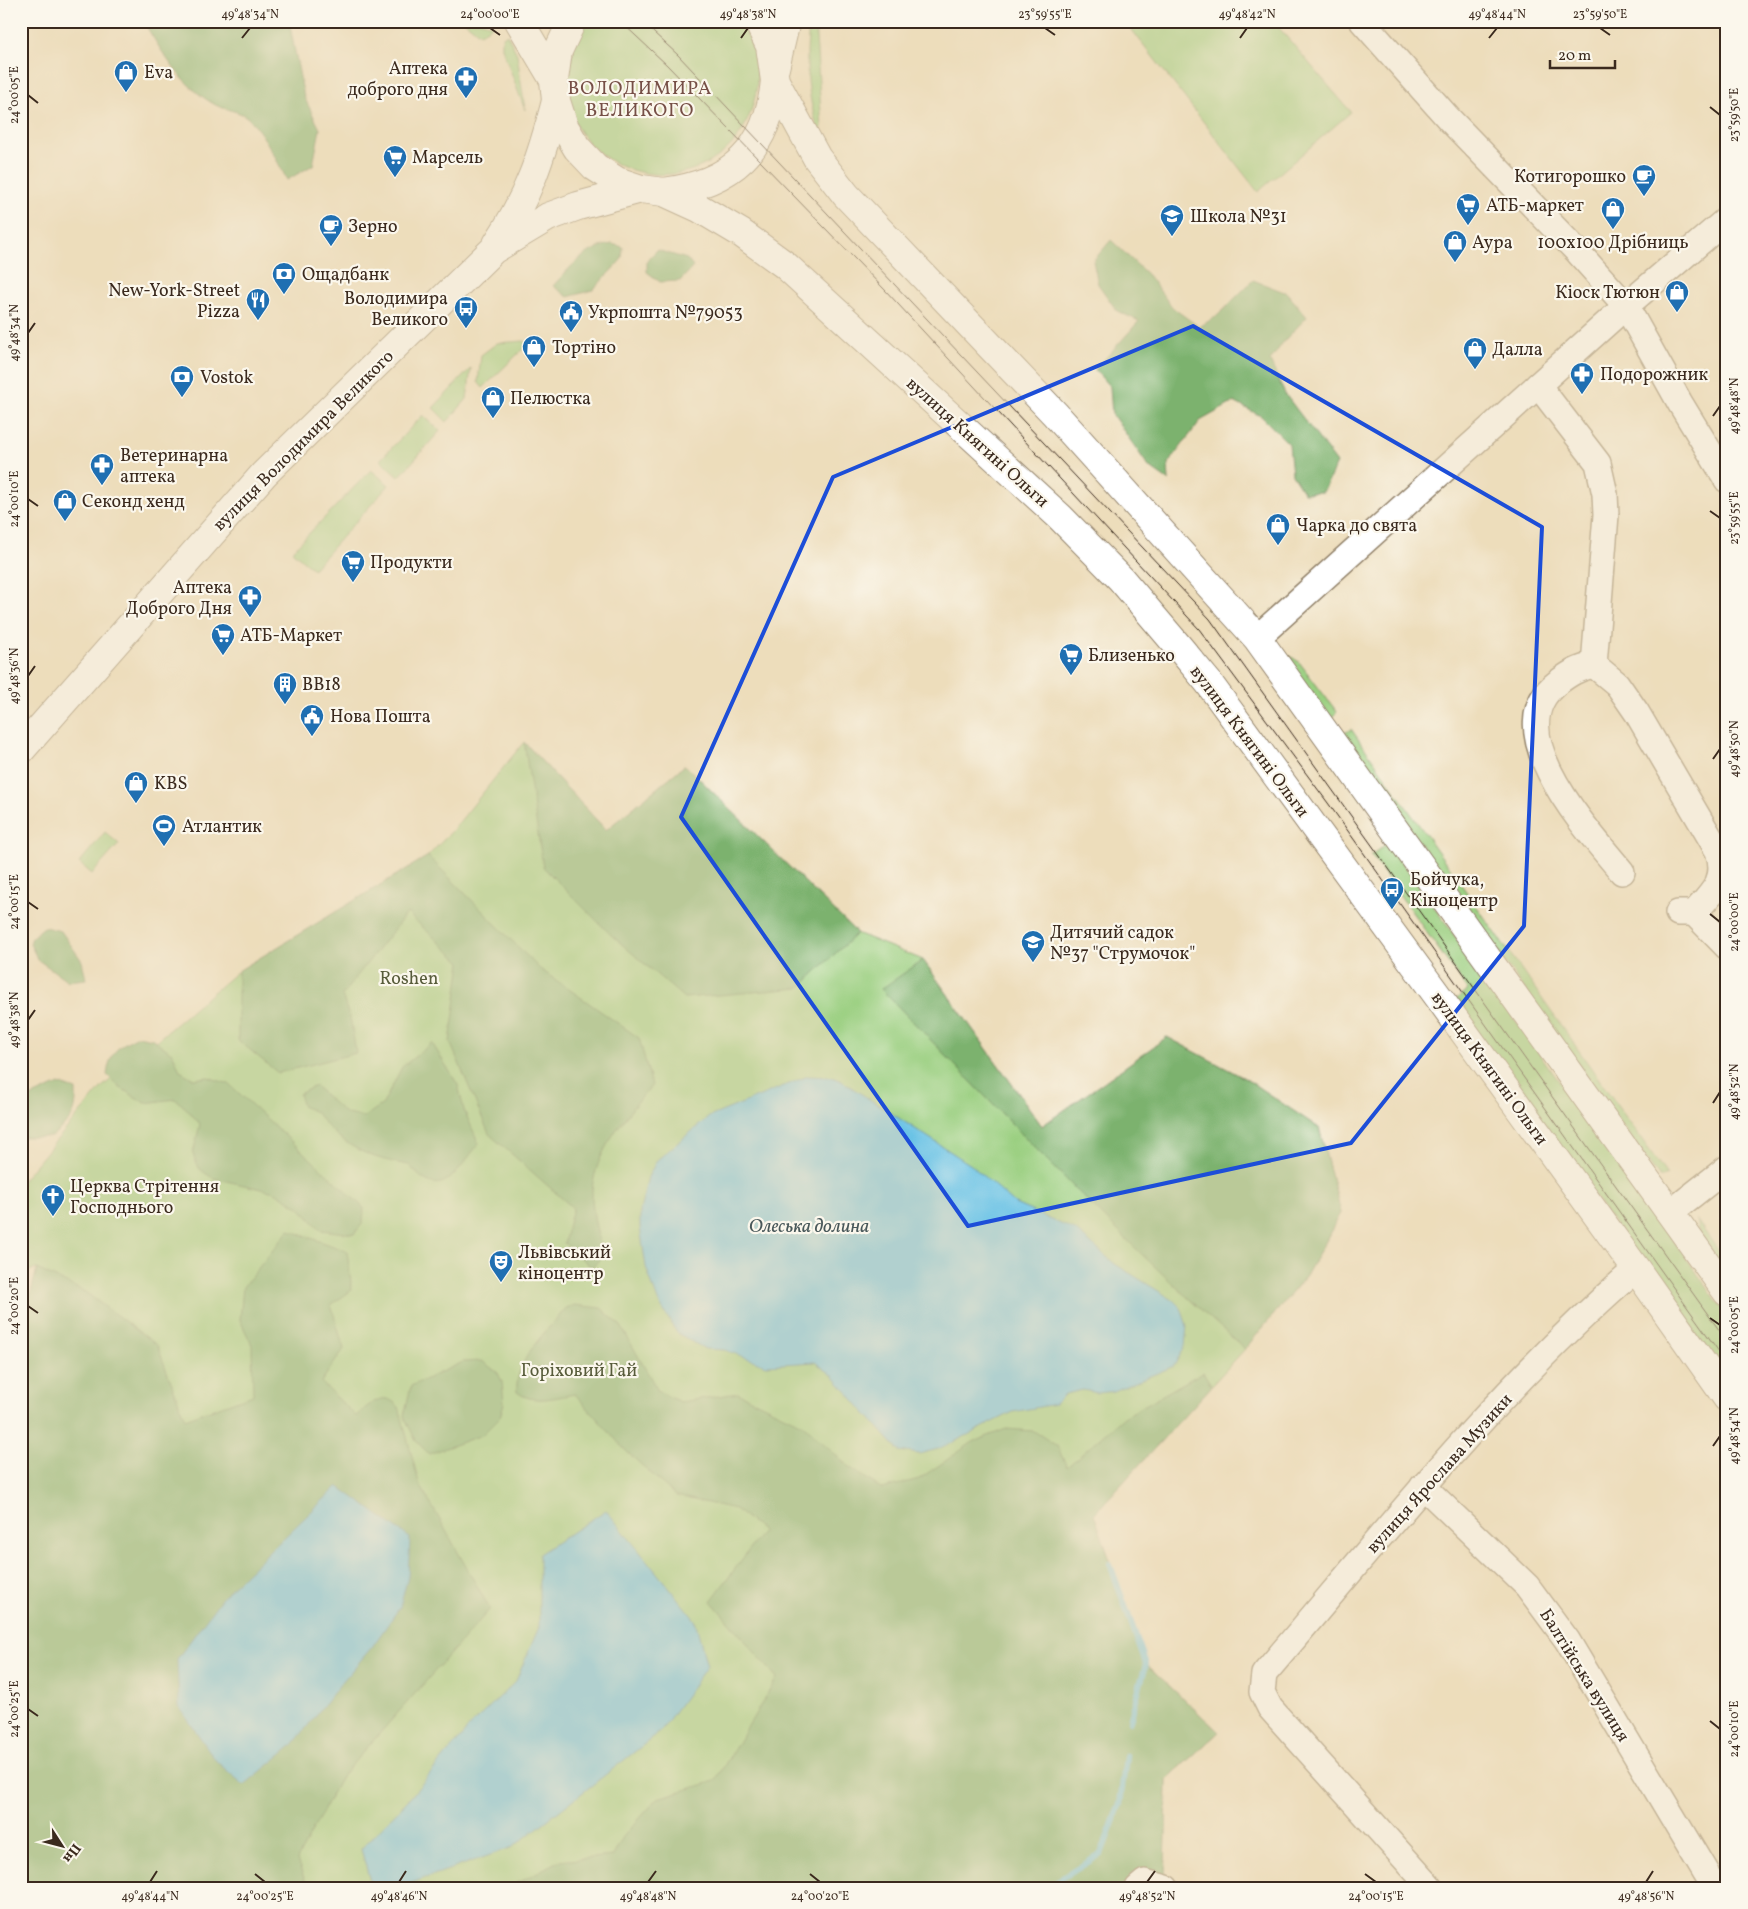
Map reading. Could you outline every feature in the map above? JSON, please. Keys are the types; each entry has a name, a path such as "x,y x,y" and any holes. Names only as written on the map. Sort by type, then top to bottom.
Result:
{"main road":[{"name":"вулиця Княгині Ольги","path":"519,21 555,90 564,126 577,148 595,167 617,181 653,190 740,233 785,266 1060,517 1121,579 1208,682 1636,1269 1727,1398"},
{"name":"вулиця Володимира Великого","path":"21,750 264,474 493,250 528,190 542,157 555,90 558,51 572,21"},
{"path":"758,21 770,46 775,75 817,158 846,195 1055,414 1257,638 1727,1292"},
{"name":"вулиця Володимира Великого","path":"493,250 548,217 578,206 653,190 693,188 719,177 742,160 756,143 767,124 773,103 775,75 786,21"}],"street":[{"path":"1362,21 1449,119 1576,250 1626,306 1680,403 1727,480"},
{"path":"1257,638 1626,306 1727,219"},
{"path":"1538,385 1598,463 1605,494 1606,515 1594,665"},
{"path":"1594,665 1616,684 1637,714 1718,851 1723,865 1716,888 1686,913 1727,947"},
{"path":"1594,665 1576,668 1546,692 1535,718 1544,763 1586,828 1622,872"},
{"path":"1671,1212 1727,1168"},
{"name":"вулиця Ярослава Музики","path":"1431,1888 1270,1708 1262,1692 1264,1674 1424,1486 1536,1365 1636,1269"},
{"name":"Балтійська вулиця","path":"1424,1486 1528,1586 1568,1640 1715,1888"},
{"path":"1138,1888 1145,1882 1166,1888"}],"highlighted area":[{"path":"1193,326 1542,527 1524,926 1351,1143 968,1226 681,817 833,477"}],"green space":[{"path":"143,21 289,21 304,97 320,129 313,165 287,180 260,132 248,118 212,103 190,87 157,44"},
{"path":"464,21 479,21 493,25 480,34"},
{"path":"583,21 738,21 749,38 755,57 757,88 751,110 736,139 711,161 688,171 663,174 638,172 615,163 594,148 578,129 568,104 565,86 564,68 567,55"},
{"path":"810,21 815,21 822,128 818,130 811,103 808,76 807,49"},
{"path":"1125,21 1273,21 1351,112 1258,192"},
{"path":"507,34 517,54 525,110 502,48 502,38"},
{"path":"1111,240 1148,275 1172,307 1199,327 1217,316 1253,280 1287,293 1307,317 1284,341 1270,361 1285,394 1337,463 1323,492 1304,493 1292,474 1289,444 1261,416 1234,402 1200,421 1168,464 1169,481 1149,467 1112,414 1110,387 1095,370 1139,321 1117,311 1098,284 1093,261"},
{"path":"612,244 623,247 622,259 593,290 568,297 553,286 572,265 586,254"},
{"path":"657,250 687,259 693,267 680,281 660,282 647,272 647,261"},
{"path":"524,341 528,344 483,388 478,382 481,355 497,343"},
{"path":"471,368 467,399 447,422 433,408"},
{"path":"423,415 440,431 399,477 380,460"},
{"path":"371,470 389,485 313,569 292,551"},
{"path":"1290,656 1299,662 1337,712 1330,719 1296,675"},
{"path":"1351,729 1667,1175 1660,1178 1342,735"},
{"name":"Горіховий Гай","path":"524,742 606,830 685,765 856,933 923,960 1042,1126 1167,1037 1246,1079 1319,1128 1341,1213 1306,1276 1245,1349 1094,1514 1146,1664 1219,1732 1167,1779 1165,1875 1151,1888 21,1888 21,1332 37,1269 21,1273 21,1182 102,1087 238,971 428,856 452,831"},
{"path":"524,742 606,830 685,765 857,933 799,988 684,998 610,934 543,867"},
{"path":"105,832 119,844 92,874 79,863"},
{"path":"1388,843 1727,1315 1727,1379 1453,1002 1468,990 1371,855"},
{"path":"428,856 540,969 639,1038 652,1085 616,1130 602,1154 597,1168 593,1182 592,1201 603,1257 591,1267 564,1243 573,1208 489,1134 450,1042 461,962 407,913 342,995 351,1022 356,1053 278,1073 238,1040 238,971"},
{"path":"44,927 61,931 82,961 86,979 68,981 38,960 30,944 32,937"},
{"path":"923,960 1042,1126 1167,1037 1246,1079 1319,1128 1341,1213 1306,1276 1245,1349 1150,1263 1014,1127 881,989"},
{"path":"138,1036 153,1039 173,1054 180,1071 194,1079 208,1077 229,1084 364,1208 363,1223 354,1234 321,1230 300,1208 275,1192 213,1178 199,1168 193,1154 200,1124 186,1108 175,1099 145,1103 119,1087 107,1075 110,1060 116,1050"},
{"path":"432,1043 458,1085 464,1110 479,1144 447,1180 439,1183 430,1183 420,1177 409,1165 376,1157 356,1148 338,1136 316,1113 303,1107 299,1094 315,1086 346,1114 364,1117 383,1104 402,1067"},
{"path":"59,1084 76,1090 74,1112 68,1122 51,1137 21,1137 21,1101"},
{"path":"1696,1219 1727,1263 1727,1273 1698,1230"},
{"path":"289,1230 347,1251 352,1290 331,1305 344,1349 321,1382 356,1416 377,1400 388,1399 399,1407 419,1483 490,1609 341,1777 297,1860 308,1888 21,1888 21,1332 37,1269 85,1292 157,1345 185,1419 253,1395 252,1345 240,1320 243,1287"},
{"path":"575,1305 601,1308 621,1326 658,1391 680,1402 738,1393 804,1425 849,1467 882,1489 919,1479 973,1442 1006,1429 1034,1431 1057,1446 1067,1467 1124,1417 1203,1372 1212,1386 1094,1514 1146,1664 1219,1732 1167,1779 1165,1875 1151,1888 508,1888 558,1861 613,1856 623,1837 658,1798 715,1781 777,1678 711,1601 763,1531 735,1509 676,1496 626,1451 575,1394 538,1399 524,1396 517,1392 517,1380 526,1357 541,1336 566,1308"},
{"path":"482,1361 498,1373 502,1382 504,1403 500,1417 482,1435 429,1454 416,1441 404,1416 411,1386 463,1362"}],"water":[{"name":"Олеська долина","path":"808,1076 831,1077 840,1080 971,1165 1015,1204 1075,1230 1115,1264 1173,1300 1181,1308 1187,1326 1185,1346 1174,1366 1114,1391 1098,1393 1083,1390 1065,1394 1055,1404 1013,1412 942,1448 919,1454 899,1451 831,1374 815,1362 766,1365 725,1350 705,1349 677,1333 658,1301 646,1267 640,1227 640,1211 648,1177 657,1160 709,1117"},
{"path":"338,1486 410,1538 408,1577 400,1607 372,1647 292,1746 244,1785 217,1762 179,1707 177,1659 224,1595"},
{"path":"606,1510 695,1620 707,1666 660,1732 513,1847 397,1888 372,1888 361,1849 409,1799 472,1724 516,1681 539,1627 539,1554"}],"waterway":[{"path":"1110,1564 1146,1664 1130,1721"},
{"path":"1046,1888 1101,1854 1120,1804 1126,1756"}],"tram line":[{"path":"620,21 667,65 885,290 1199,629 1328,803 1727,1363"},
{"path":"641,21 678,55 1210,619 1727,1341"}],"place":[{"name":"Eva","path":"126,93"},
{"name":"Аптека доброго дня","path":"466,99"},
{"name":"Марсель","path":"395,178"},
{"name":"Котигорошко","path":"1644,197"},
{"name":"АТБ-маркет","path":"1468,226"},
{"name":"100х100 Дрібниць","path":"1613,230"},
{"name":"Школа №31","path":"1172,237"},
{"name":"Зерно","path":"331,247"},
{"name":"Аура","path":"1455,263"},
{"name":"Ощадбанк","path":"284,295"},
{"name":"Кіоск Тютюн","path":"1677,313"},
{"name":"New-York-Street Pizza","path":"258,321"},
{"name":"Володимира Великого","path":"466,329"},
{"name":"Укрпошта №79053","path":"571,333"},
{"name":"Тортіно","path":"534,368"},
{"name":"Далла","path":"1475,370"},
{"name":"Подорожник","path":"1582,395"},
{"name":"Vostok","path":"182,398"},
{"name":"Пелюстка","path":"493,419"},
{"name":"Ветеринарна аптека","path":"102,486"},
{"name":"Секонд хенд","path":"65,522"},
{"name":"Чарка до свята","path":"1278,546"},
{"name":"Продукти","path":"353,583"},
{"name":"Аптека Доброго Дня","path":"250,618"},
{"name":"АТБ-Маркет","path":"223,656"},
{"name":"Близенько","path":"1071,676"},
{"name":"BB18","path":"285,705"},
{"name":"Нова Пошта","path":"312,737"},
{"name":"KBS","path":"136,804"},
{"name":"Атлантик","path":"164,847"},
{"name":"Бойчука, Кіноцентр","path":"1392,910"},
{"name":"Дитячий садок №37 \"Струмочок\"","path":"1033,963"},
{"name":"Церква Стрітення Господнього","path":"53,1217"},
{"name":"Львівський кіноцентр","path":"501,1283"}],"district":[{"name":"ВОЛОДИМИРА ВЕЛИКОГО","path":"640,98"}],"park label":[{"name":"Roshen","path":"409,978"}]}
